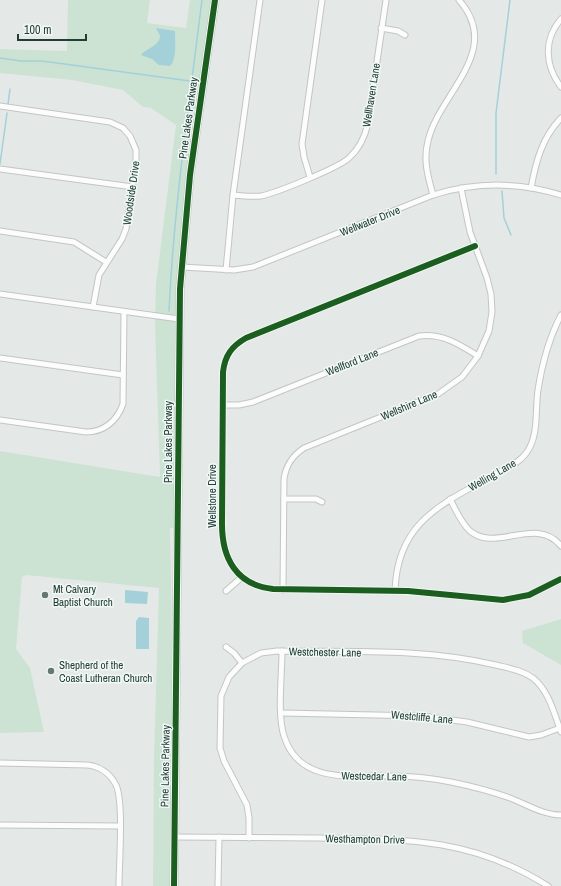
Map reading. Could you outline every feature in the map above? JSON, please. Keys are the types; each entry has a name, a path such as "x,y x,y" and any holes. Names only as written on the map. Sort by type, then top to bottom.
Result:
{"street":[{"name":"Pine Lakes Parkway","path":"174,886 179,320 190,174 215,0"},
{"path":"226,270 233,195 260,0"},
{"path":"310,177 302,144 322,0"},
{"name":"Wellhaven Lane","path":"233,195 249,197 263,195 343,163 353,154 361,143 368,124 386,0"},
{"path":"433,195 426,163 428,138 435,122 469,64 474,47 475,34 472,24 467,11 459,0"},
{"path":"561,19 551,34 548,55 551,71 561,87"},
{"path":"381,28 398,31 405,35"},
{"name":"Woodside Drive","path":"0,106 106,121 119,126 130,136 136,150 133,187 124,235 106,262 96,281 93,307"},
{"path":"531,188 540,149 549,133 561,118"},
{"path":"0,169 133,187"},
{"name":"Wellwater Drive","path":"182,267 226,270 242,269 264,264 433,195 461,188 492,185 531,188 561,195"},
{"name":"Wellshire Lane","path":"283,590 284,479 287,466 298,452 438,394 462,377 478,356 489,331 492,302 490,286 470,232 461,188"},
{"path":"0,231 74,242 106,262"},
{"name":"Wellstone Drive","path":"475,246 238,343 229,352 224,361 222,539 228,559 242,577 261,587 283,590 395,591 503,600 529,595 561,579"},
{"path":"0,294 179,320"},
{"path":"0,420 76,431 99,431 110,425 119,414 123,404 124,312"},
{"name":"Welling Lane","path":"395,591 398,565 410,535 429,513 450,499 514,464 528,449 535,431 542,371 551,339 561,315"},
{"name":"Wellford Lane","path":"223,405 243,405 419,336 447,338 478,356"},
{"path":"0,358 123,376"},
{"path":"284,499 316,499 322,502"},
{"path":"450,499 466,526 479,536 489,538 540,533 552,538 561,546"},
{"path":"226,591 242,577"},
{"path":"226,647 234,653 242,663"},
{"name":"Westchester Lane","path":"249,838 249,816 247,805 224,761 220,744 221,696 228,679 242,663 262,653 282,651 428,654 474,660 518,671 530,677 540,686 550,702 560,730"},
{"name":"Westcedar Lane","path":"282,651 283,731 289,748 301,762 316,772 338,776 407,777 448,781 490,791 548,813 561,815"},
{"name":"Westcliffe Lane","path":"282,713 422,716 473,723 529,737 560,730"},
{"path":"0,763 81,764 101,769 111,777 118,789 119,886"},
{"path":"0,825 119,826"},
{"name":"Westhampton Drive","path":"174,837 389,839 435,843 463,849 495,859 518,869 548,886"},
{"path":"218,886 219,837"}],"green space":[{"path":"68,0 150,0 147,23 186,28 190,0 212,0 188,167 178,277 174,528 170,528 173,699 171,886 153,886 154,758 159,588 26,575 22,577 16,649 30,668 44,732 0,733 0,451 160,477 155,325 156,284 176,125 151,108 143,107 123,90 72,80 0,73 0,49 67,51"},
{"path":"561,619 561,665 523,643 522,631"}],"water":[{"path":"156,28 175,31 175,55 170,66 159,65 152,59 141,55 154,46 159,40 160,36"},
{"path":"125,590 148,592 147,604 125,603"},
{"path":"139,617 149,618 149,649 136,649 136,621"}],"waterway":[{"path":"169,311 178,194 202,0"},
{"path":"496,174 496,113 510,0"},
{"path":"0,58 21,61 42,61 190,81"},
{"path":"8,104 10,89"},
{"path":"0,164 7,113"},
{"path":"502,191 504,218 511,235"}],"cycle path":[{"path":"174,886 180,289 190,175 215,0"},
{"path":"475,246 246,338 233,348 227,356 223,372 222,524 225,548 228,558 241,576 249,582 273,589 408,591 503,600 529,595 561,579"}],"place":[{"name":"Mt Calvary Baptist Church","path":"45,595"},
{"name":"Shepherd of the Coast Lutheran Church","path":"51,671"}]}
